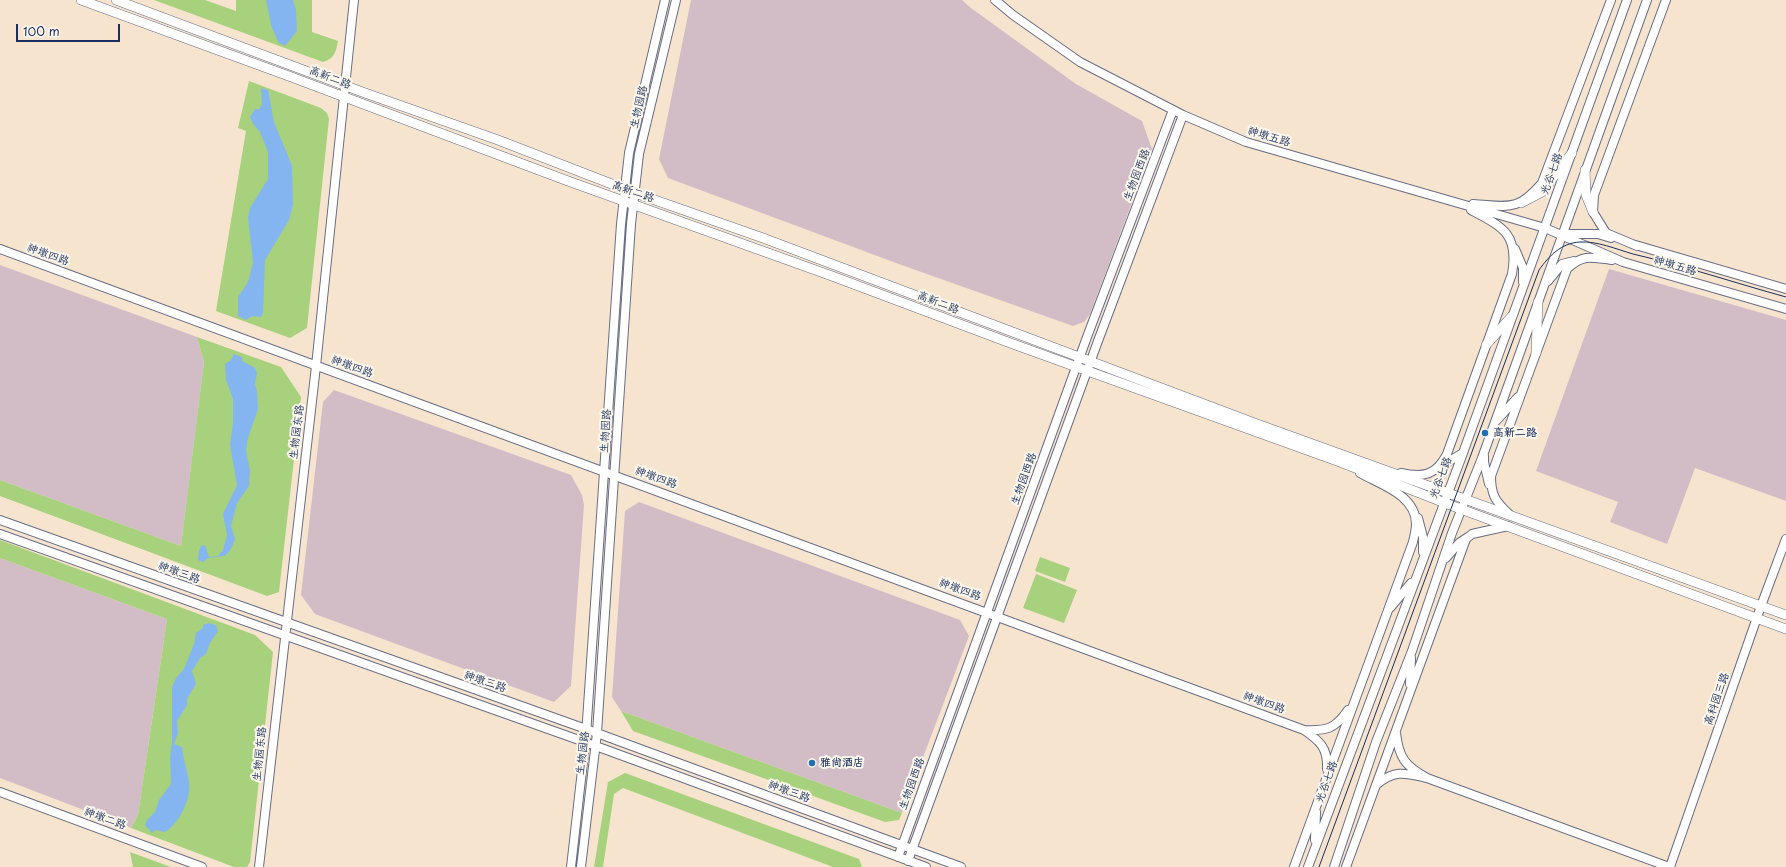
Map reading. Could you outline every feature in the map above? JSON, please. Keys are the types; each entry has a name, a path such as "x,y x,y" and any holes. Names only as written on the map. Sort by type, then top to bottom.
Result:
{"main road":[{"name":"高新二路","path":"80,0 633,205 832,276 1087,371 1340,462 1462,510 1786,629"},
{"name":"高新二路","path":"116,0 498,140 635,193 763,238 1257,424 1786,615"},
{"path":"1521,203 1542,192 1572,153"},
{"path":"1586,170 1586,195 1593,212"},
{"path":"1536,353 1538,302"},
{"path":"1486,345 1512,316"}],"street":[{"name":"生物园东路","path":"259,867 284,636 316,366 354,0"},
{"name":"生物园路","path":"571,867 585,742 625,189 629,153 665,0"},
{"name":"生物园路","path":"581,867 597,734 633,205 639,154 676,0"},
{"name":"神墩五路","path":"995,0 1013,15 1080,62 1183,115 1246,142 1544,228 1562,234 1624,262 1786,309"},
{"path":"1456,202 1507,206 1521,203 1542,183 1549,170 1611,0"},
{"name":"光谷七路","path":"1308,867 1463,453 1628,0"},
{"path":"1334,867 1376,742 1412,651 1648,0"},
{"path":"1637,246 1606,233 1593,212 1594,195 1666,0"},
{"name":"生物园西路","path":"898,857 986,612 1173,110"},
{"name":"生物园西路","path":"908,861 1090,361 1183,115"},
{"path":"1456,202 1499,225 1510,239 1523,268 1523,286"},
{"name":"神墩五路","path":"1562,234 1598,234 1786,289"},
{"path":"1440,466 1447,454 1512,274 1513,254 1510,239"},
{"name":"神墩四路","path":"0,249 997,615 1304,730"},
{"path":"1543,288 1562,264 1591,257 1624,262"},
{"path":"1491,490 1491,476 1536,353 1567,269 1575,261"},
{"path":"1494,423 1521,394"},
{"path":"1485,448 1484,462 1491,490 1497,503 1509,515"},
{"path":"1383,469 1408,475 1432,473 1440,466 1463,453"},
{"path":"1340,462 1402,496 1413,508 1421,524 1423,558"},
{"path":"1294,867 1412,542 1416,524 1413,508"},
{"name":"神墩三路","path":"0,520 586,729 961,867"},
{"path":"1442,566 1459,543 1472,534 1508,526"},
{"name":"神墩三路","path":"0,534 585,742 926,867"},
{"path":"1346,867 1466,539 1472,534"},
{"name":"高科园三路","path":"1670,867 1761,606 1786,539"},
{"path":"1387,613 1415,578"},
{"path":"1410,693 1412,651"},
{"path":"1304,730 1321,730 1333,727 1342,718 1354,701"},
{"path":"1304,730 1320,741 1328,762 1327,776"},
{"path":"1396,731 1398,748 1404,761 1414,771 1427,778"},
{"path":"1376,785 1384,778 1404,772 1427,778 1670,867"},
{"name":"神墩二路","path":"0,792 202,867"},
{"path":"1314,850 1317,803"}],"shaded area":[{"path":"691,0 962,0 1076,84 1142,121 1152,149 1090,314 1084,322 1073,326 896,263 668,178 659,159"},
{"path":"0,265 197,337 204,362 181,546 0,480"},
{"path":"1609,269 1786,320 1786,501 1695,468 1667,544 1610,522 1618,502 1536,471"},
{"path":"334,390 571,475 582,495 584,505 571,686 554,702 315,614 301,595 323,402"},
{"path":"639,502 960,620 969,636 902,813 621,711 612,697 625,511"},
{"path":"0,558 167,619 138,815 131,828 0,778"}],"green space":[{"path":"154,0 205,0 236,11 236,0 312,0 312,32 338,41 332,57 323,62"},
{"path":"249,81 321,108 327,113 329,119 307,328 290,338 216,311 246,131 238,128"},
{"path":"197,337 281,367 301,397 279,592 267,596 0,496 0,480 181,546 204,362"},
{"path":"0,540 255,635 273,652 250,862 247,867 234,867 131,828 138,815 167,619 0,558"},
{"path":"1040,557 1070,568 1065,582 1035,571"},
{"path":"1036,574 1077,590 1064,623 1023,608"},
{"path":"621,711 902,813 899,820 885,822 633,731"},
{"path":"625,773 859,859 862,867 833,867 623,788 614,794 603,867 594,867 608,782"},
{"path":"130,852 171,867 133,867"}],"water":[{"path":"266,0 293,0 296,10 297,31 285,46 278,42 271,25"},
{"path":"261,88 268,90 274,122 292,166 293,205 289,220 265,260 263,313 261,317 252,316 246,320 238,316 238,297 248,282 253,263 248,218 250,208 268,179 268,152 260,132 253,124 250,117 255,109 259,109 262,105"},
{"path":"234,354 242,357 242,361 255,368 257,373 255,384 258,409 248,438 246,450 250,471 249,486 237,503 231,526 235,539 231,549 225,556 208,558 203,562 198,560 201,546 205,545 209,557 218,556 223,550 227,535 223,514 237,485 230,445 233,423 233,399 226,380 225,364 231,360"},
{"path":"209,623 216,625 218,631 210,643 206,654 200,658 192,671 196,684 187,699 187,705 177,721 178,733 174,744 182,747 188,779 188,797 183,811 170,829 165,832 155,830 152,833 145,825 147,820 155,812 159,800 171,784 170,757 172,742 172,687 176,678 184,669 194,644 196,633 203,628 203,625"}],"tram line":[{"path":"1319,867 1539,270 1551,255 1561,248 1573,243 1593,243 1691,269 1786,297"}],"place":[{"name":"高新二路","path":"1485,433"},
{"name":"雅尚酒店","path":"812,763"}]}
